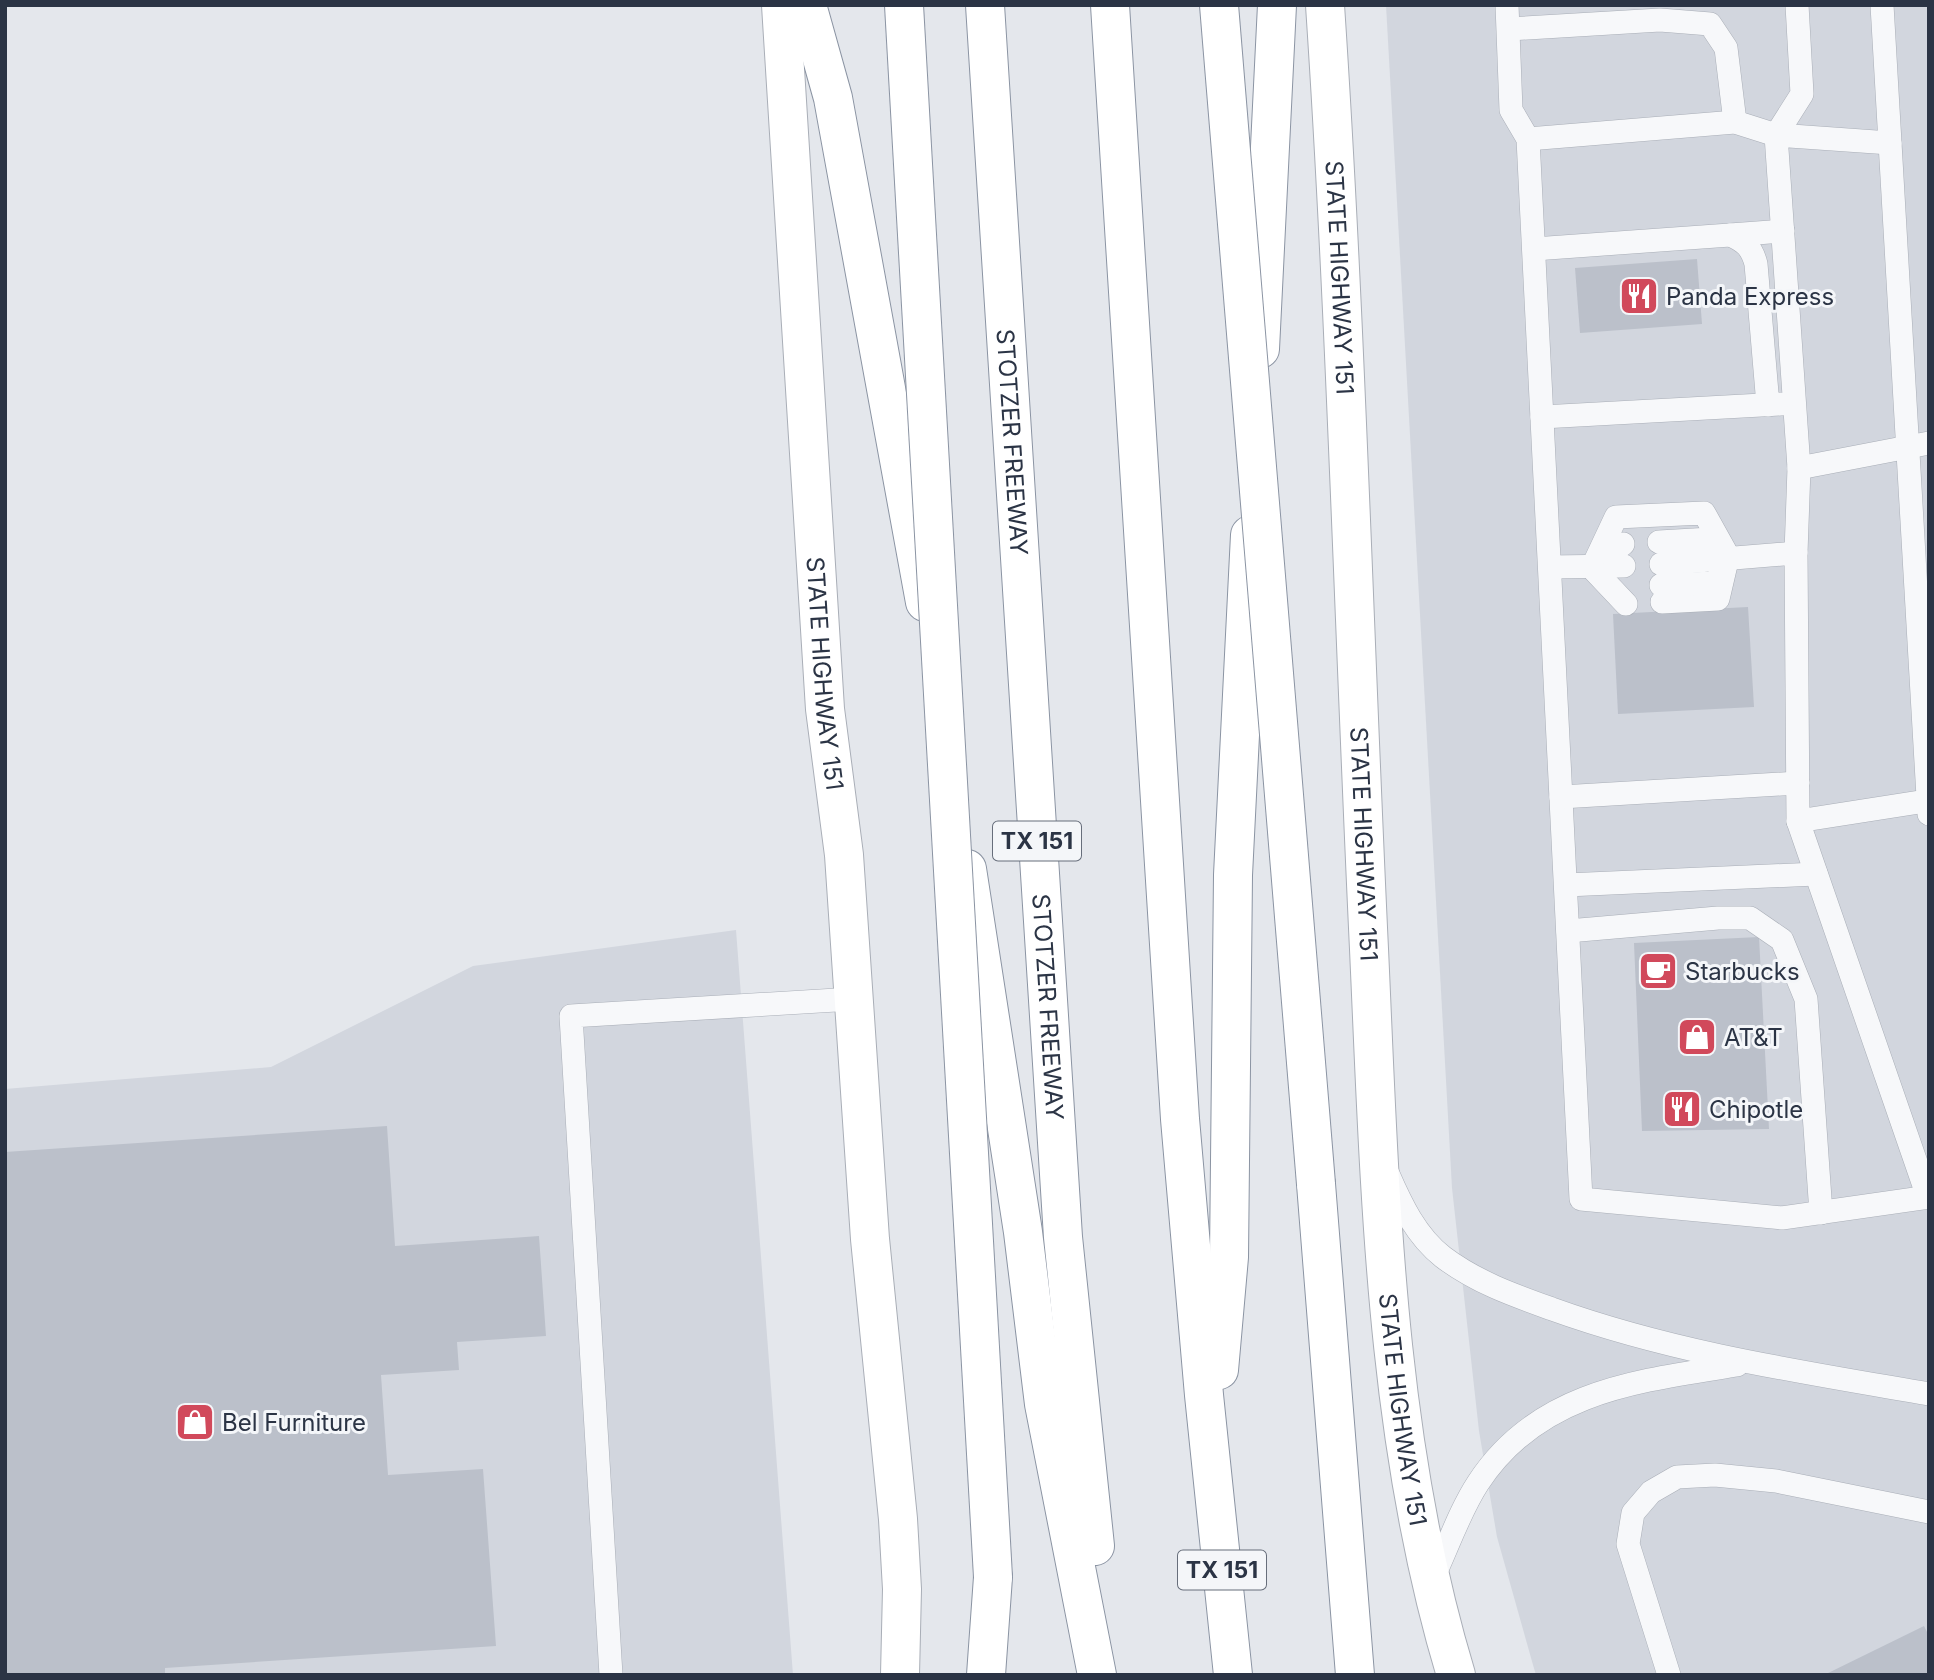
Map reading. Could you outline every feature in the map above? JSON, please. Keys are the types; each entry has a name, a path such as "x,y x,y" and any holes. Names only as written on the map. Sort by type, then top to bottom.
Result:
{"main road":[{"name":"STATE HIGHWAY 151","path":"781,5 825,709 844,855 870,1239 899,1531 902,1589 900,1675"},
{"path":"807,5 833,98 926,611 1023,1232 1044,1404 1097,1675"},
{"path":"904,5 998,1675"},
{"name":"STOTZER FREEWAY","path":"985,5 1063,1237 1108,1675"},
{"name":"TX 151","path":"1110,5 1180,1119 1210,1466 1233,1675"},
{"path":"1219,5 1355,1675"},
{"path":"1210,1466 1229,1256 1233,875 1277,5"},
{"name":"STATE HIGHWAY 151","path":"1325,5 1338,210 1378,1152 1401,1399 1431,1583 1457,1675"},
{"path":"986,1675 993,1577"}],"lane":[{"path":"1507,5 1511,110 1528,139 1581,1199 1782,1219 1928,1197 1798,821 1796,553 1799,468 1776,135 1802,94 1797,5"},
{"path":"1798,821 1927,807 1918,444 1890,143 1882,5"},
{"path":"1509,29 1660,20 1710,24 1726,48 1735,122"},
{"path":"1528,139 1735,122 1776,135 1890,143"},
{"path":"1534,249 1783,231"},
{"path":"1730,235 1744,242 1753,253 1768,405"},
{"path":"1542,417 1794,404"},
{"path":"1799,468 1918,444"},
{"path":"1592,568 1616,517 1704,513 1728,556 1718,599 1661,573 1711,539 1728,556 1796,553"},
{"path":"1549,567 1592,568 1625,576 1592,568"},
{"path":"1561,797 1798,783"},
{"path":"1566,885 1816,874"},
{"path":"1568,931 1718,918 1751,918 1782,940 1806,999 1821,1213"},
{"path":"611,1675 571,1016 853,999"},
{"path":"1378,1152 1418,1231 1442,1256 1491,1287 1590,1323 1746,1363 1929,1394"},
{"path":"1431,1583 1478,1484 1510,1442 1570,1402 1633,1382 1746,1363"},
{"path":"1669,1675 1628,1544 1633,1513 1651,1492 1678,1477 1715,1475 1776,1481 1929,1513"}],"shaded area":[{"path":"1386,5 1929,5 1929,1675 1536,1675 1497,1537 1479,1431 1452,1188"},
{"path":"736,930 793,1675 5,1675 5,1089 271,1067 473,966"}],"building":[{"name":"Panda Express","path":"1697,259 1702,324 1580,333 1575,268"},
{"path":"1748,607 1754,707 1618,714 1613,614"},
{"path":"1759,937 1769,1129 1642,1131 1634,943"},
{"name":"Bel Furniture","path":"387,1126 395,1246 539,1236 546,1336 457,1342 459,1370 381,1375 388,1475 483,1469 496,1646 165,1668 165,1675 5,1675 5,1152"},
{"path":"1924,1626 1929,1636 1929,1675 1824,1675"}],"place":[{"name":"Panda Express","path":"1639,296"},
{"name":"Starbucks","path":"1658,971"},
{"name":"AT&T","path":"1697,1037"},
{"name":"Chipotle","path":"1682,1109"},
{"name":"Bel Furniture","path":"195,1422"}]}
